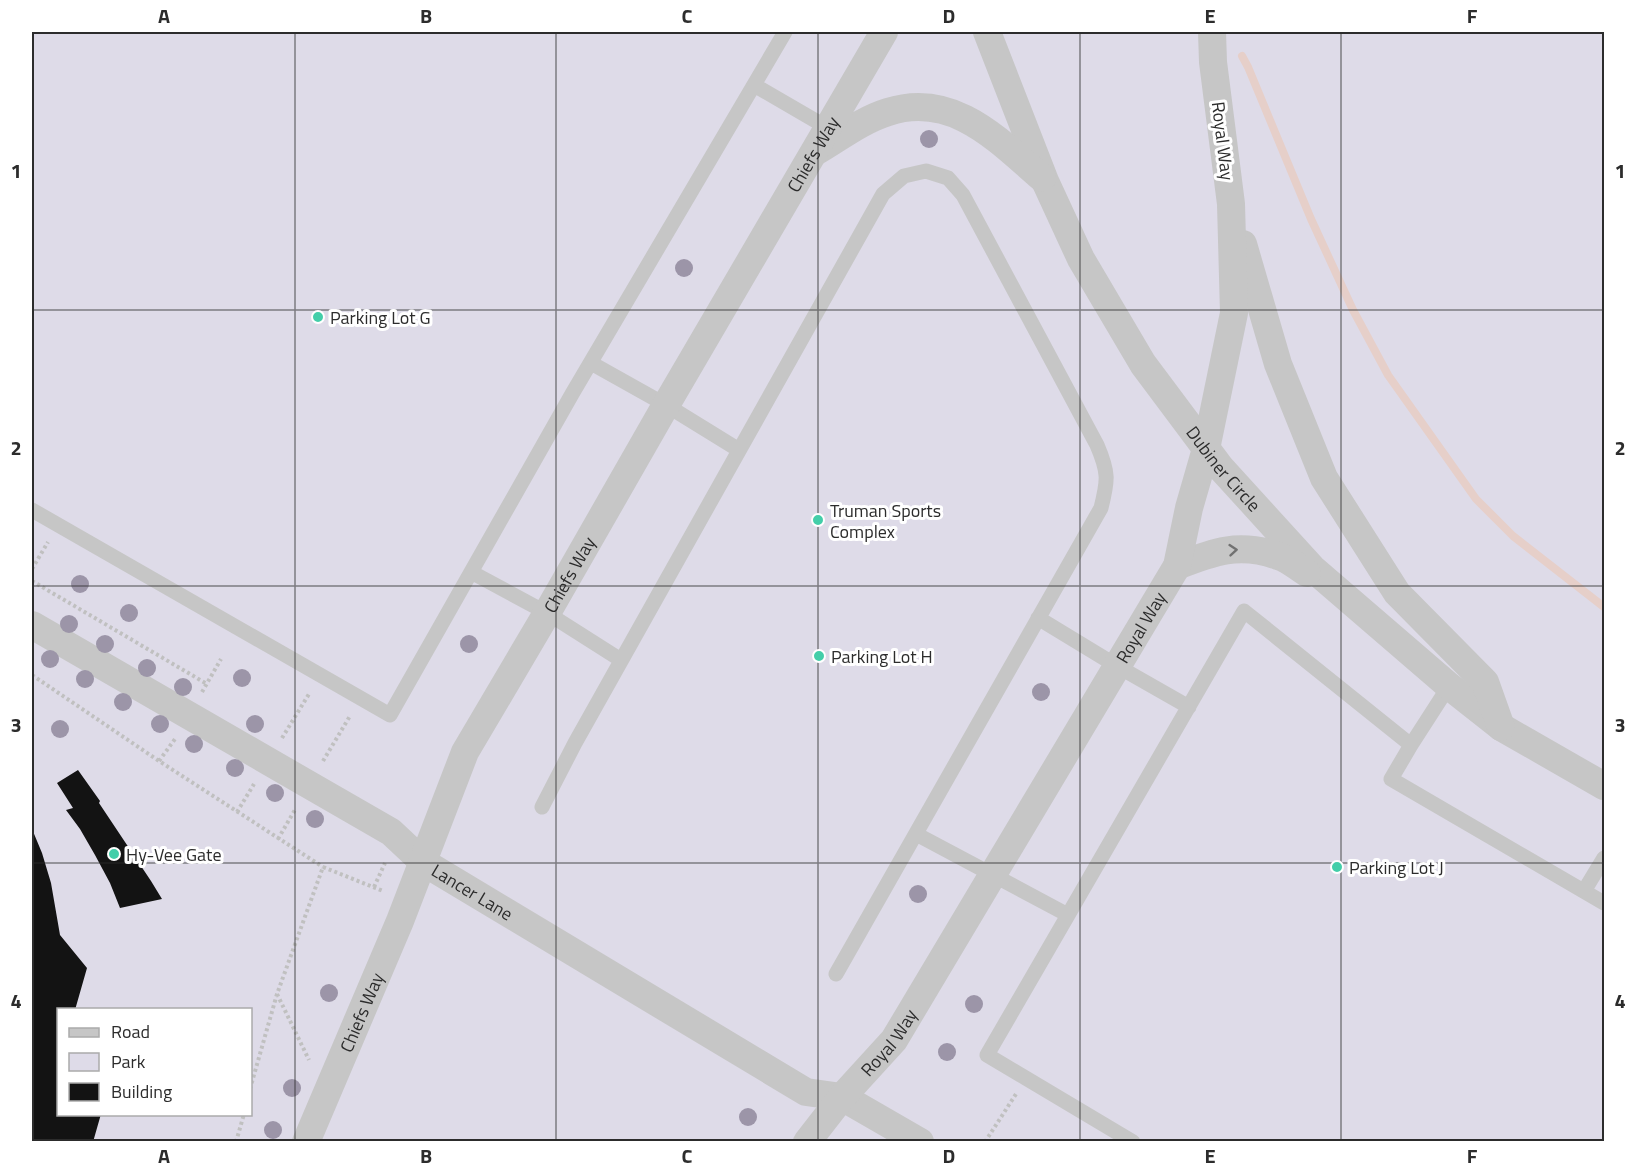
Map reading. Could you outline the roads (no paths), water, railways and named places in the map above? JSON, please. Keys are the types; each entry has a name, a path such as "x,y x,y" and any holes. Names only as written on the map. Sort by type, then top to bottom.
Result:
{"street":[{"name":"Chiefs Way","path":"306,1142 400,921 465,752 884,32"},
{"name":"Dubiner Circle","path":"987,32 1045,182 1081,259 1137,355 1220,467 1312,568 1449,686 1501,728 1605,786"},
{"name":"Royal Way","path":"807,1142 842,1097 894,1040 1177,566 1189,508 1206,448 1234,313 1231,204 1212,32"},
{"path":"812,154 863,123 889,112 910,108 930,108 969,119 993,136 1045,182"},
{"path":"1231,204 1278,364 1324,478 1397,593 1485,682 1501,728"},
{"path":"1177,566 1229,549 1250,549 1280,556 1341,593"},
{"name":"Lancer Lane","path":"32,625 391,832 423,862 806,1092 842,1097 920,1142"}],"lane":[{"path":"32,510 390,715 591,363 785,32"},
{"path":"754,86 828,128"},
{"path":"542,807 621,660 883,194 904,176 926,171 948,178 963,195 1032,323 1105,465 1107,485 1101,508 836,974"},
{"path":"591,363 739,450"},
{"path":"471,572 547,613 621,660"},
{"path":"1132,1142 987,1055 1244,611 1411,745"},
{"path":"1038,618 1189,707"},
{"path":"1449,686 1391,779 1605,903"},
{"path":"916,834 1068,915"},
{"path":"1584,891 1605,858"}],"waterway":[{"path":"1242,56 1311,219 1353,310 1388,375 1476,499 1513,536 1604,607"}],"place":[{"name":"Parking Lot G","path":"318,317"},
{"name":"Truman Sports Complex","path":"818,520"},
{"name":"Parking Lot H","path":"819,656"},
{"name":"Hy-Vee Gate","path":"114,854"},
{"name":"Parking Lot J","path":"1337,867"}]}
